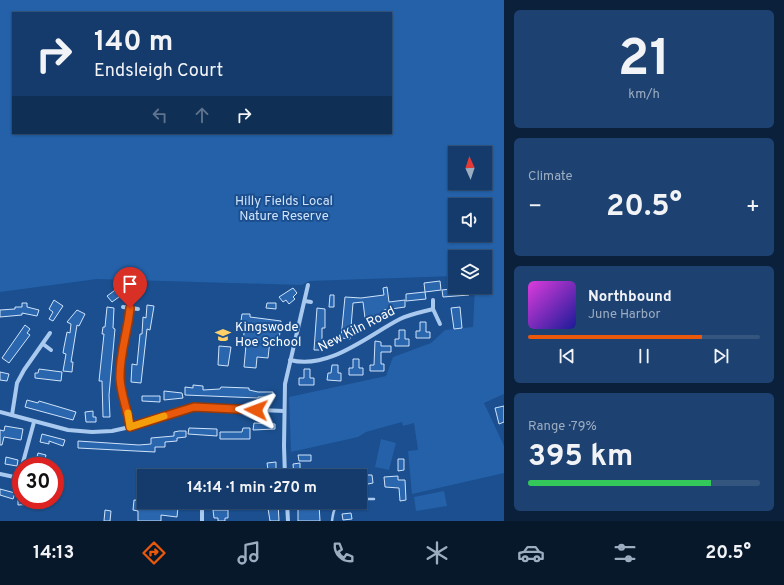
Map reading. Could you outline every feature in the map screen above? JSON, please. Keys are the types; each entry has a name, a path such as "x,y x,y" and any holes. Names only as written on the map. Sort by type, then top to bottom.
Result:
{"street":[{"path":"285,469 285,384 308,285"},
{"path":"434,300 433,309 440,324"},
{"path":"304,301 311,302"},
{"path":"123,308 138,309"},
{"path":"130,308 120,367 122,392 128,408 130,427"},
{"name":"New Kiln Road","path":"290,360 303,363 329,357 402,318 433,309"},
{"path":"12,415 17,383 24,370 50,333"},
{"path":"43,344 51,350"},
{"path":"0,412 34,422 80,432 112,431 130,427 187,409 200,407 284,411"},
{"path":"24,457 34,422"},
{"path":"0,474 12,477"},
{"path":"202,509 202,521"},
{"path":"287,509 288,521"}],"lane":[{"path":"367,499 374,499"},
{"path":"332,521 335,509"}],"green space":[{"name":"Hilly Fields Local Nature Reserve","path":"0,0 504,0 504,394 484,403 504,446 504,473 412,494 408,451 418,450 414,423 403,426 402,422 366,432 358,437 291,452 289,397 386,376 393,357 431,343 445,330 473,327 475,294 492,294 492,250 448,250 448,276 309,281 302,285 97,279 0,292"},
{"path":"381,439 396,443 389,470 375,467"},
{"path":"444,491 447,506 416,511 414,497"}],"building":[{"path":"440,281 441,290 425,292 424,283"},
{"path":"129,284 138,285 137,293 128,292"},
{"path":"387,287 389,302 405,300 405,307 384,310 385,316 365,318 363,302 353,303 350,339 341,338 345,297 361,298 384,295 383,288"},
{"path":"118,288 123,294 112,302 107,296"},
{"path":"293,288 297,293 293,297 295,299 289,304 286,300 283,302 279,297"},
{"path":"448,289 448,294 469,295 443,297 442,290"},
{"path":"425,292 426,299 406,301 406,294"},
{"path":"330,295 334,295 334,307 329,307"},
{"path":"54,300 63,306 53,321 49,319 53,312 49,309"},
{"path":"22,303 27,303 27,307 39,310 37,316 22,313 22,315 0,317 0,310 22,307"},
{"path":"267,303 276,303 276,309 266,308"},
{"path":"147,305 154,306 150,330 147,329 141,383 131,382 132,364 137,365 140,334 142,334 143,317 146,318"},
{"path":"107,307 114,308 113,328 115,329 109,395 110,417 103,417 102,381 99,381 104,334 102,334 103,327 105,327"},
{"path":"460,307 462,328 454,329 451,308"},
{"path":"317,308 325,309 325,328 322,328 322,350 314,350"},
{"path":"77,310 85,314 79,326 77,325 71,362 73,362 72,372 63,371 66,354 63,353 64,347 67,332 70,333 71,324 67,322"},
{"path":"242,314 250,314 250,317 281,321 279,341 270,340 268,358 257,357 256,368 244,367 246,345 242,345 246,322 241,321"},
{"path":"420,322 426,322 426,332 430,332 430,338 416,338 416,331 420,331"},
{"path":"25,325 30,329 27,333 30,335 9,363 2,358"},
{"path":"399,330 405,330 405,339 409,339 409,346 395,346 395,339 399,339"},
{"path":"375,341 381,342 381,346 391,346 391,352 381,352 381,364 384,364 384,371 370,371 370,365 374,365"},
{"path":"219,346 231,347 228,366 218,365"},
{"path":"353,359 359,359 359,368 363,368 363,375 349,375 349,368 353,368"},
{"path":"332,365 338,365 338,373 341,373 341,381 327,380 328,373 331,373"},
{"path":"39,369 62,372 61,381 35,378 35,373 38,373"},
{"path":"304,369 310,369 310,378 314,378 314,385 299,385 299,378 304,378"},
{"path":"0,372 9,374 7,381 0,380"},
{"path":"193,385 203,386 203,390 220,389 221,387 249,388 249,390 258,392 273,392 273,397 258,398 185,395 185,387 193,388"},
{"path":"164,391 182,393 183,398 164,400"},
{"path":"142,396 160,396 160,402 142,401"},
{"path":"27,400 38,403 39,401 76,412 73,420 25,407"},
{"path":"504,406 504,422 499,424 495,408"},
{"path":"93,411 93,417 96,417 96,422 86,422 85,412"},
{"path":"254,423 275,424 275,429 253,430"},
{"path":"5,426 23,429 21,440 4,437 2,445 0,445 0,430 4,431"},
{"path":"189,428 217,429 217,436 188,434"},
{"path":"243,428 250,428 250,439 220,439 220,432 242,432"},
{"path":"186,431 186,437 177,438 177,441 165,442 165,447 155,447 155,452 78,448 78,441 139,445 151,444 151,438 174,436 174,432"},
{"path":"42,434 65,440 63,446 49,441 49,444 40,442"},
{"path":"38,453 46,455 45,457 37,457"},
{"path":"298,455 311,455 311,461 299,461"},
{"path":"6,457 12,458 12,465 5,464"},
{"path":"398,459 404,459 404,470 398,471"},
{"path":"276,462 276,469 268,469 267,463"},
{"path":"300,463 300,469 293,469 293,464"},
{"path":"367,475 372,475 373,483 368,484"},
{"path":"398,476 398,480 405,480 406,500 400,501 399,488 385,487 384,477"},
{"path":"0,489 12,492 12,499 0,495"},
{"path":"134,500 137,500 137,509 178,509 177,517 161,515 161,521 138,521 138,511 133,510"},
{"path":"268,509 278,509 279,521 270,521"},
{"path":"298,509 319,509 320,521 298,521"},
{"path":"105,510 111,511 110,521 104,521"},
{"path":"213,510 228,510 228,518 225,518 225,521 218,521 218,518 214,518"},
{"path":"351,513 352,519 343,520 342,514"}],"slow traffic":[{"path":"128,413 130,427 164,416"}],"place":[{"name":"Kingswode Hoe School","path":"223,335"}],"route":[{"path":"130,308 128,332 120,367 120,379 122,392 128,408 130,427 194,407 256,410"}]}
